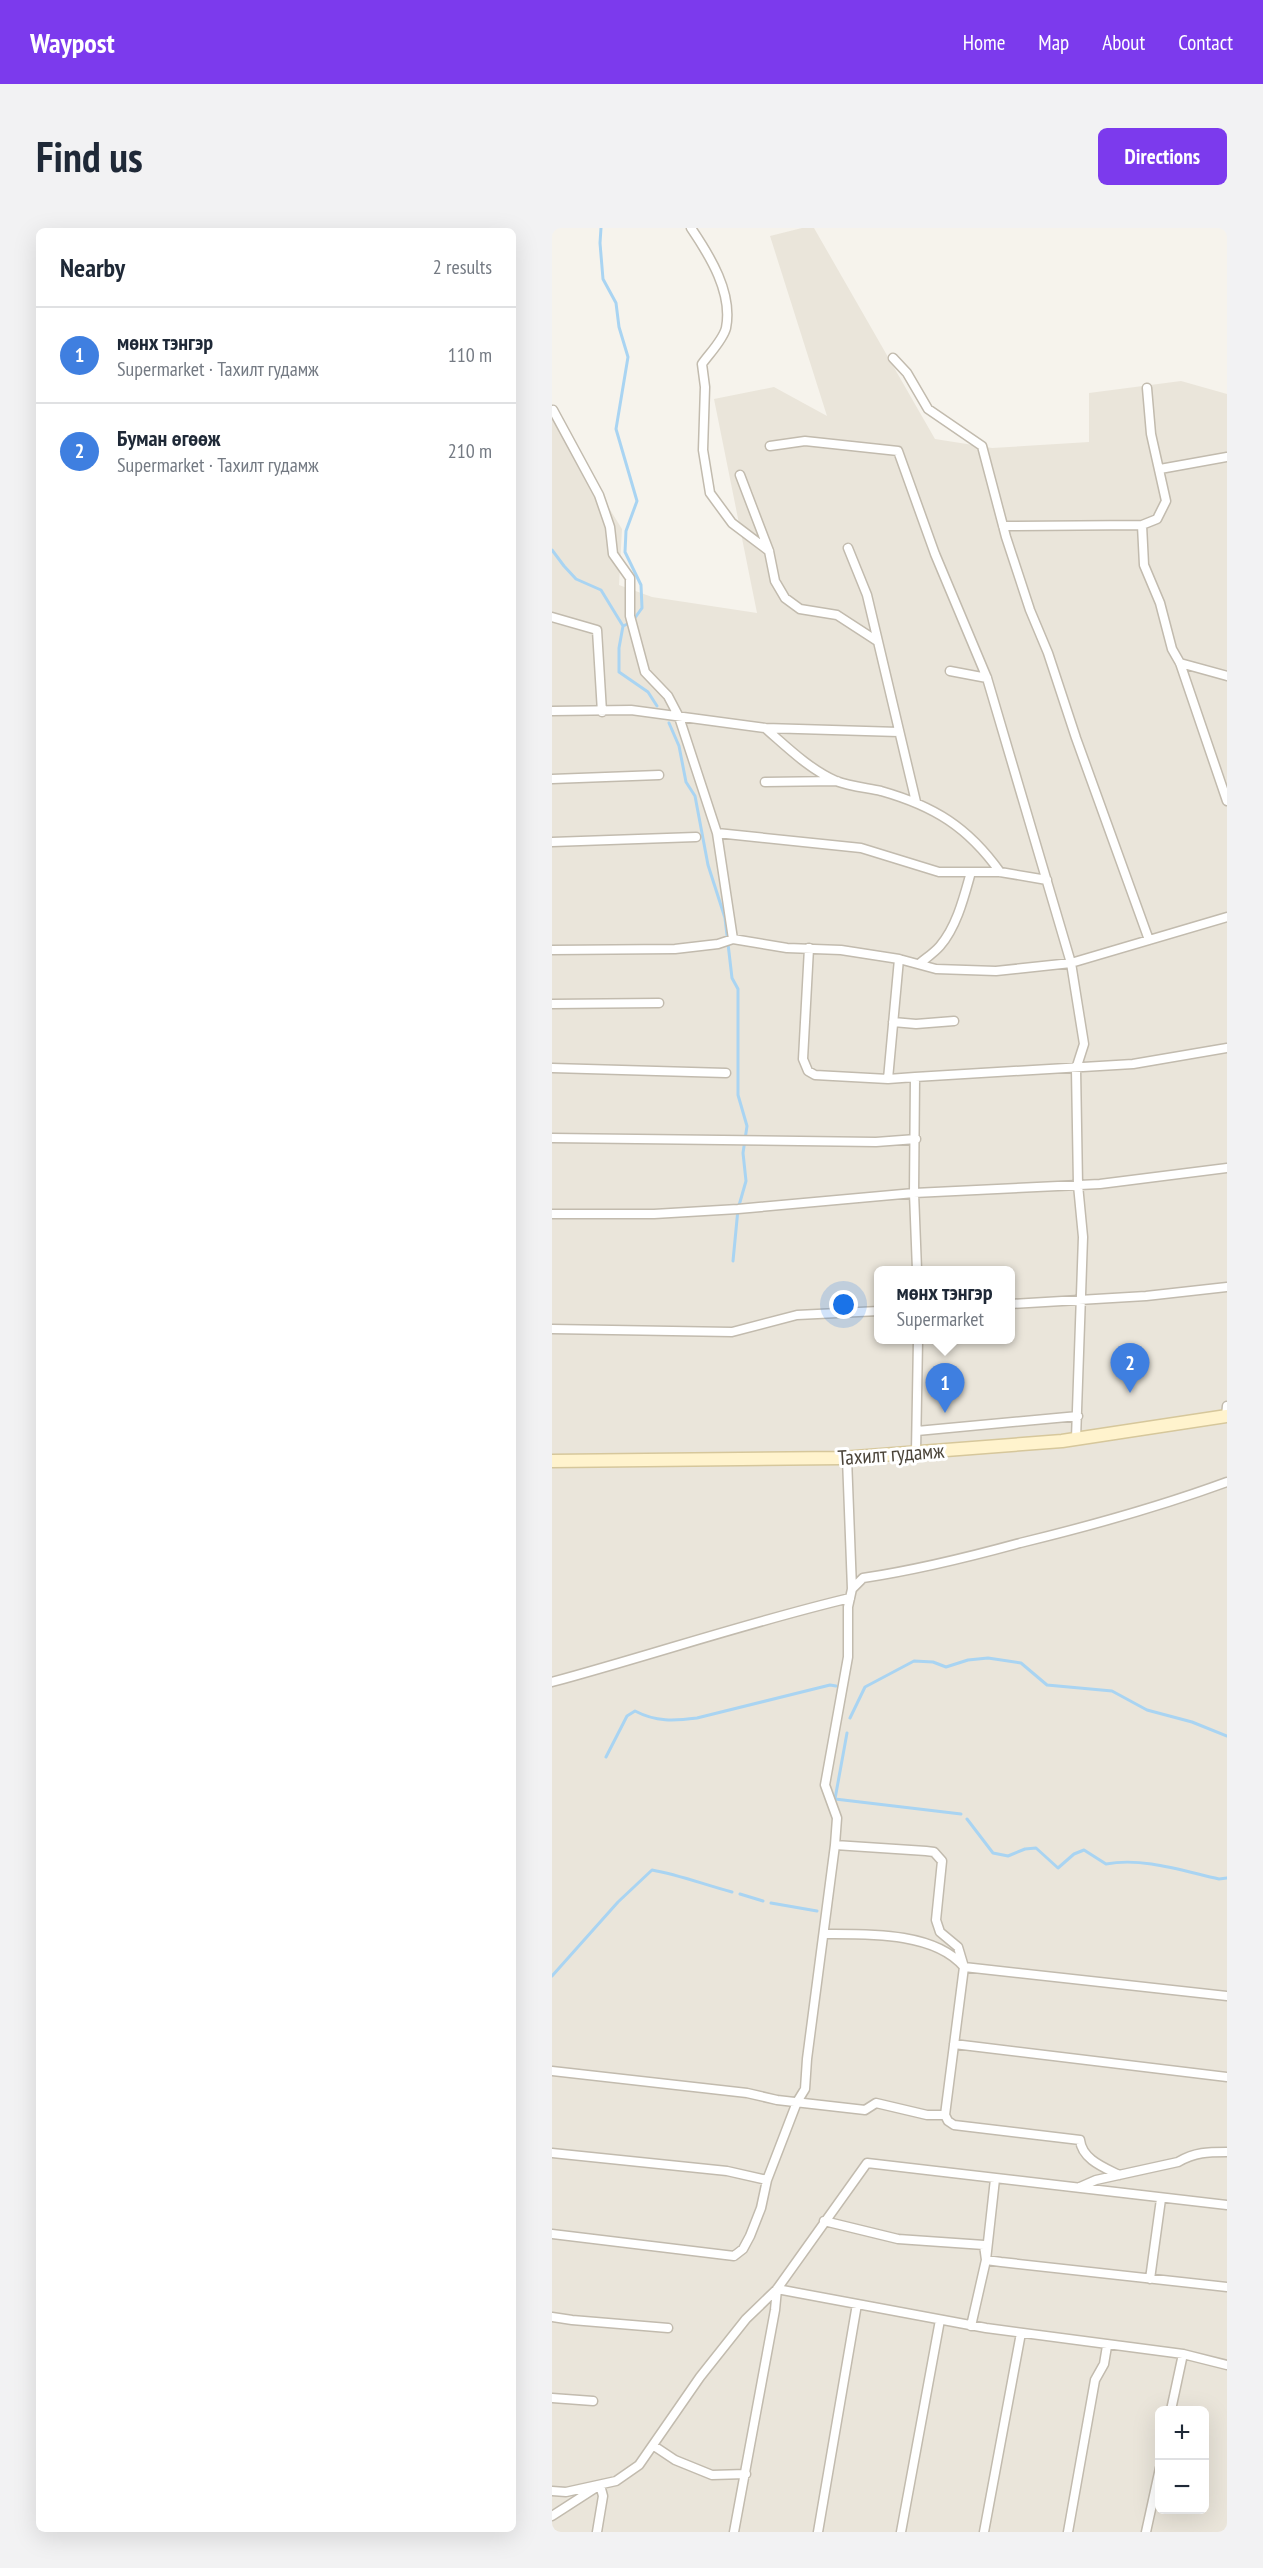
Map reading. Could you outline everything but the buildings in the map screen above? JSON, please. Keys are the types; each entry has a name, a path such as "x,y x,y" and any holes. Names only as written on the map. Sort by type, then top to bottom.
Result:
{"main road":[{"name":"Тахилт гудамж","path":"552,1461 847,1458 1077,1439 1227,1412"}],"street":[{"path":"691,228 709,254 726,297 726,330 702,364 705,387 703,450 710,493 732,523 769,551"},
{"path":"893,358 907,373 928,409 982,446 1003,526 1030,610 1048,653 1076,738 1149,940"},
{"path":"1003,526 1055,524 1104,527 1142,525 1157,519 1166,501 1151,434 1147,388"},
{"path":"553,410 599,495 610,527 613,554 630,578 630,616 645,672 668,696 679,717 717,833 733,939"},
{"path":"770,446 805,441 898,451 935,554 987,678 1071,963 1084,1044 1076,1069 1078,1185 1083,1237 1077,1439"},
{"path":"1160,469 1227,457"},
{"path":"740,475 769,551 775,581 785,598 800,609 837,615 878,642"},
{"path":"1142,525 1144,565 1160,603 1172,649 1180,663 1227,801"},
{"path":"848,548 867,595 916,801"},
{"path":"552,617 597,630 602,712"},
{"path":"1180,663 1227,676"},
{"path":"950,671 987,678"},
{"path":"552,711 648,711 765,728 899,732"},
{"path":"765,728 797,756 837,781"},
{"path":"552,779 659,775"},
{"path":"765,782 837,781 916,801 968,833 1000,872"},
{"path":"717,833 861,848 939,872 1000,872 1047,880"},
{"path":"552,842 696,837"},
{"path":"919,964 940,945 948,934 960,910 971,872"},
{"path":"552,950 675,949 718,944 733,939 788,948 841,950 898,959 936,969 996,971 1071,963 1227,917"},
{"path":"809,948 803,1059 808,1071 815,1075 888,1079 1076,1069 1134,1064 1227,1048"},
{"path":"888,1079 898,959"},
{"path":"552,1004 659,1003"},
{"path":"893,1022 916,1024 954,1021"},
{"path":"552,1068 726,1073"},
{"path":"915,1077 914,1193 917,1266"},
{"path":"552,1138 876,1142 916,1139"},
{"path":"552,1214 654,1214 738,1209 914,1193 1100,1184 1227,1168"},
{"path":"1015,1304 1146,1296 1227,1287"},
{"path":"552,1329 732,1332 797,1316 874,1311"},
{"path":"916,1452 918,1344"},
{"path":"917,1431 1078,1416"},
{"path":"552,2234 734,2256 743,2249 761,2208 767,2180 797,2102 805,2089 807,2059 825,1934 837,1818 825,1785 848,1657 848,1607 852,1589 847,1458"},
{"path":"852,1589 863,1578 966,1557 1084,1527 1167,1504 1227,1482"},
{"path":"552,1682 626,1662 706,1636 850,1598"},
{"path":"835,1845 926,1851 939,1856 943,1867 937,1926 958,1947 964,1967 945,2115 948,2121 954,2125 1080,2140 1081,2149 1088,2158 1119,2175"},
{"path":"825,1934 873,1935 928,1944 953,1954 964,1967 1227,1996"},
{"path":"954,2044 1227,2077"},
{"path":"552,2071 747,2093 865,2110 876,2103 927,2115 945,2115"},
{"path":"552,2152 728,2171 767,2180"},
{"path":"1079,2187 1096,2180 1178,2162 1190,2155 1202,2152 1227,2152"},
{"path":"552,2492 566,2492 616,2481 632,2471 654,2446 700,2378 746,2319 777,2289 867,2163 1227,2205"},
{"path":"971,2326 986,2260 995,2179"},
{"path":"1150,2279 1161,2199"},
{"path":"824,2221 898,2239 984,2245 986,2260"},
{"path":"986,2260 1062,2271 1227,2287"},
{"path":"777,2289 971,2326 1107,2346 1117,2344 1183,2354 1227,2366"},
{"path":"734,2532 776,2310 777,2289"},
{"path":"818,2532 857,2304"},
{"path":"552,2317 668,2328"},
{"path":"901,2532 940,2320"},
{"path":"984,2532 1021,2333"},
{"path":"1068,2532 1095,2380 1104,2364 1107,2346"},
{"path":"1172,2406 1183,2354"},
{"path":"552,2398 592,2401"},
{"path":"654,2446 675,2460 712,2475 746,2474"},
{"path":"552,2516 600,2485"},
{"path":"597,2532 603,2496 600,2485"},
{"path":"1146,2532 1155,2491"},
{"path":"552,2492 558,2494 562,2502 560,2510"}],"shaded area":[{"path":"802,228 814,228 935,439 992,448 1089,442 1089,393 1181,381 1227,394 1227,2532 552,2532 552,416 622,529 619,585 652,597 757,613 714,399 774,387 827,416 770,236"}],"waterway":[{"path":"601,228 603,279 616,303 619,327 628,357 616,429 637,501 626,531 625,552 641,585 642,608 632,622 623,626 619,648 619,672 648,692 657,706"},
{"path":"552,550 576,579 601,590 623,626"},
{"path":"669,723 679,746 686,782 695,796 708,865 725,918 732,978 738,989 738,1095 747,1126 743,1153 746,1181 738,1209 733,1261"},
{"path":"850,1718 865,1687 914,1661 933,1662 946,1667 968,1660 988,1658 1021,1663 1047,1685 1112,1691 1147,1710 1192,1722 1227,1736"},
{"path":"606,1757 627,1716 635,1711 665,1720 681,1720 830,1685 836,1686"},
{"path":"847,1733 835,1799 961,1814"},
{"path":"967,1819 993,1853 1008,1856 1025,1849 1036,1848 1058,1868 1074,1854 1084,1850 1106,1864 1134,1862 1219,1879 1227,1878"},
{"path":"552,1976 618,1902 652,1870 732,1892"},
{"path":"740,1894 763,1901"},
{"path":"771,1903 817,1911"}],"place":[{"name":"Буман өгөөж","path":"1130,1393"},
{"name":"мөнх тэнгэр","path":"945,1413"}]}
